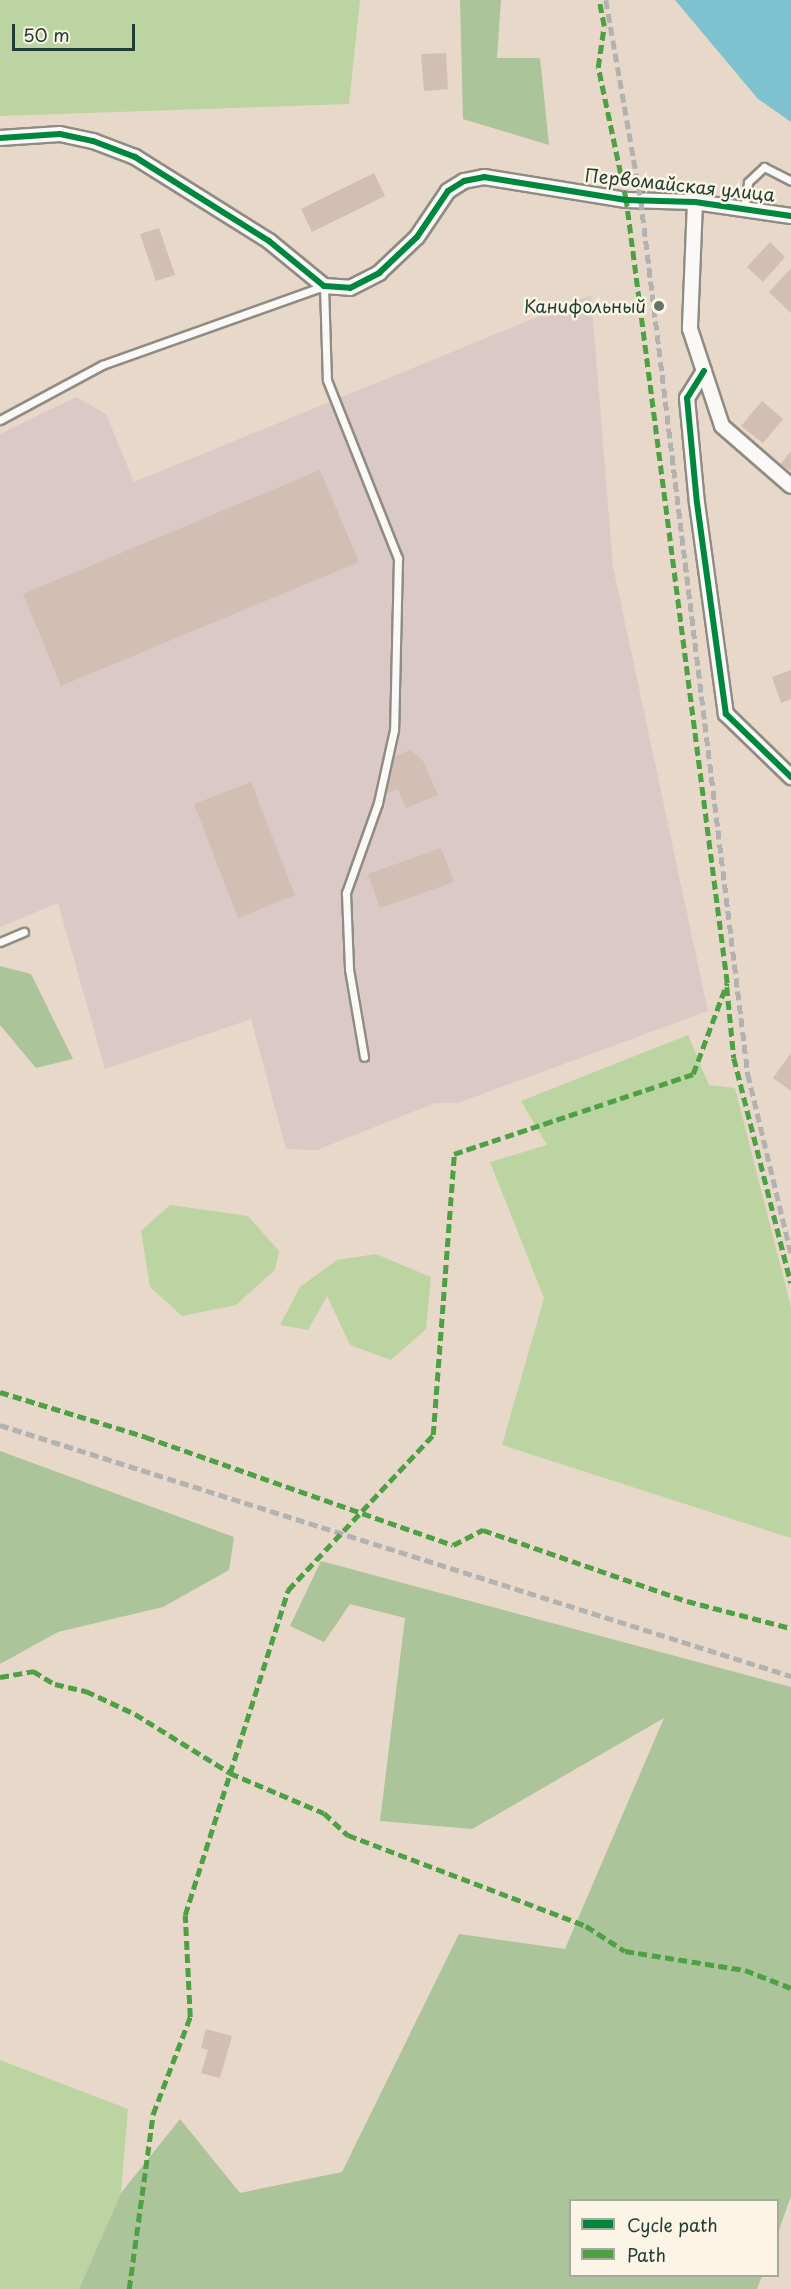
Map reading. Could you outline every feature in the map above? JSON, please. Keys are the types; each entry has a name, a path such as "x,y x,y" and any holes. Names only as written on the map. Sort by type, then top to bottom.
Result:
{"street":[{"path":"0,138 60,134 93,141 135,157 269,241 324,286"},
{"name":"Первомайская улица","path":"324,286 350,288 379,273 417,237 448,191 464,181 484,177 626,200 695,202 791,216"},
{"path":"695,202 690,329 722,426 791,486"},
{"path":"704,371 687,398 696,503 726,714 791,777"}],"lane":[{"path":"744,208 748,182 764,167 791,181"},
{"path":"0,420 102,365 324,286 327,380 398,558 394,730 378,803 346,893 349,969 364,1057"},
{"path":"0,942 24,932"}],"shaded area":[{"path":"591,295 613,567 708,1011 458,1103 435,1103 317,1150 286,1149 251,1019 105,1069 58,903 0,927 0,434 76,397 106,414 134,482"}],"green space":[{"path":"0,0 360,0 349,104 0,116"},
{"path":"460,0 501,0 497,58 540,58 549,145 463,119"},
{"path":"0,966 31,974 73,1059 36,1068 0,1025"},
{"path":"688,1035 709,1085 735,1088 791,1307 791,1538 502,1445 544,1298 490,1162 547,1145 521,1101"},
{"path":"170,1205 248,1216 279,1251 275,1270 236,1305 182,1316 150,1287 141,1231"},
{"path":"376,1254 431,1277 426,1329 391,1360 350,1345 327,1296 308,1330 280,1325 300,1287 337,1260"},
{"path":"0,1451 234,1537 229,1570 163,1607 58,1632 0,1664"},
{"path":"321,1561 791,1687 791,2196 779,2230 779,2199 569,2199 569,2277 762,2277 757,2289 79,2289 121,2193 180,2119 240,2193 342,2172 459,1934 565,1949 664,1718 472,1829 380,1821 405,1618 350,1604 324,1642 290,1626"},
{"path":"0,2060 128,2109 121,2193 79,2289 0,2289"}],"water":[{"path":"675,0 791,0 791,122 758,99"}],"building":[{"path":"446,53 448,89 424,91 421,54"},
{"path":"374,173 385,196 312,232 301,209"},
{"path":"159,228 175,275 156,281 140,234"},
{"path":"770,242 785,257 763,282 747,267"},
{"path":"791,268 791,313 769,292"},
{"path":"762,401 783,419 763,443 741,426"},
{"path":"791,451 791,471 781,464"},
{"path":"320,470 359,562 61,686 23,594"},
{"path":"791,670 791,699 781,703 772,677"},
{"path":"410,750 423,761 438,795 406,808 398,789 385,794 389,759"},
{"path":"251,782 295,895 238,918 194,804"},
{"path":"441,848 454,882 380,908 368,874"},
{"path":"791,1053 791,1091 773,1078"},
{"path":"206,2029 232,2036 220,2078 201,2073 208,2050 201,2048"}],"railway":[{"path":"606,0 641,201 748,1074 791,1253"},
{"path":"0,1425 791,1676"}],"marked path":[{"path":"129,2289 153,2114 190,2017 185,1915 288,1590 433,1435 454,1154 693,1074 727,983 626,200 598,67 604,26 599,0"},
{"path":"727,987 734,1058 791,1283"},
{"path":"0,1392 146,1437 453,1545 483,1530 687,1601 791,1628"},
{"path":"0,1677 33,1671 55,1684 86,1691 135,1714 230,1773 324,1813 348,1835 586,1926 625,1951 745,1970 791,1988"}],"cycle path":[{"path":"0,138 60,134 93,141 135,157 269,241 324,286 350,288 379,273 417,237 448,191 464,181 484,177 626,200 695,202 791,216"},
{"path":"704,371 687,398 697,503 726,714 791,777"}],"place":[{"name":"Канифольный","path":"659,306"}]}
